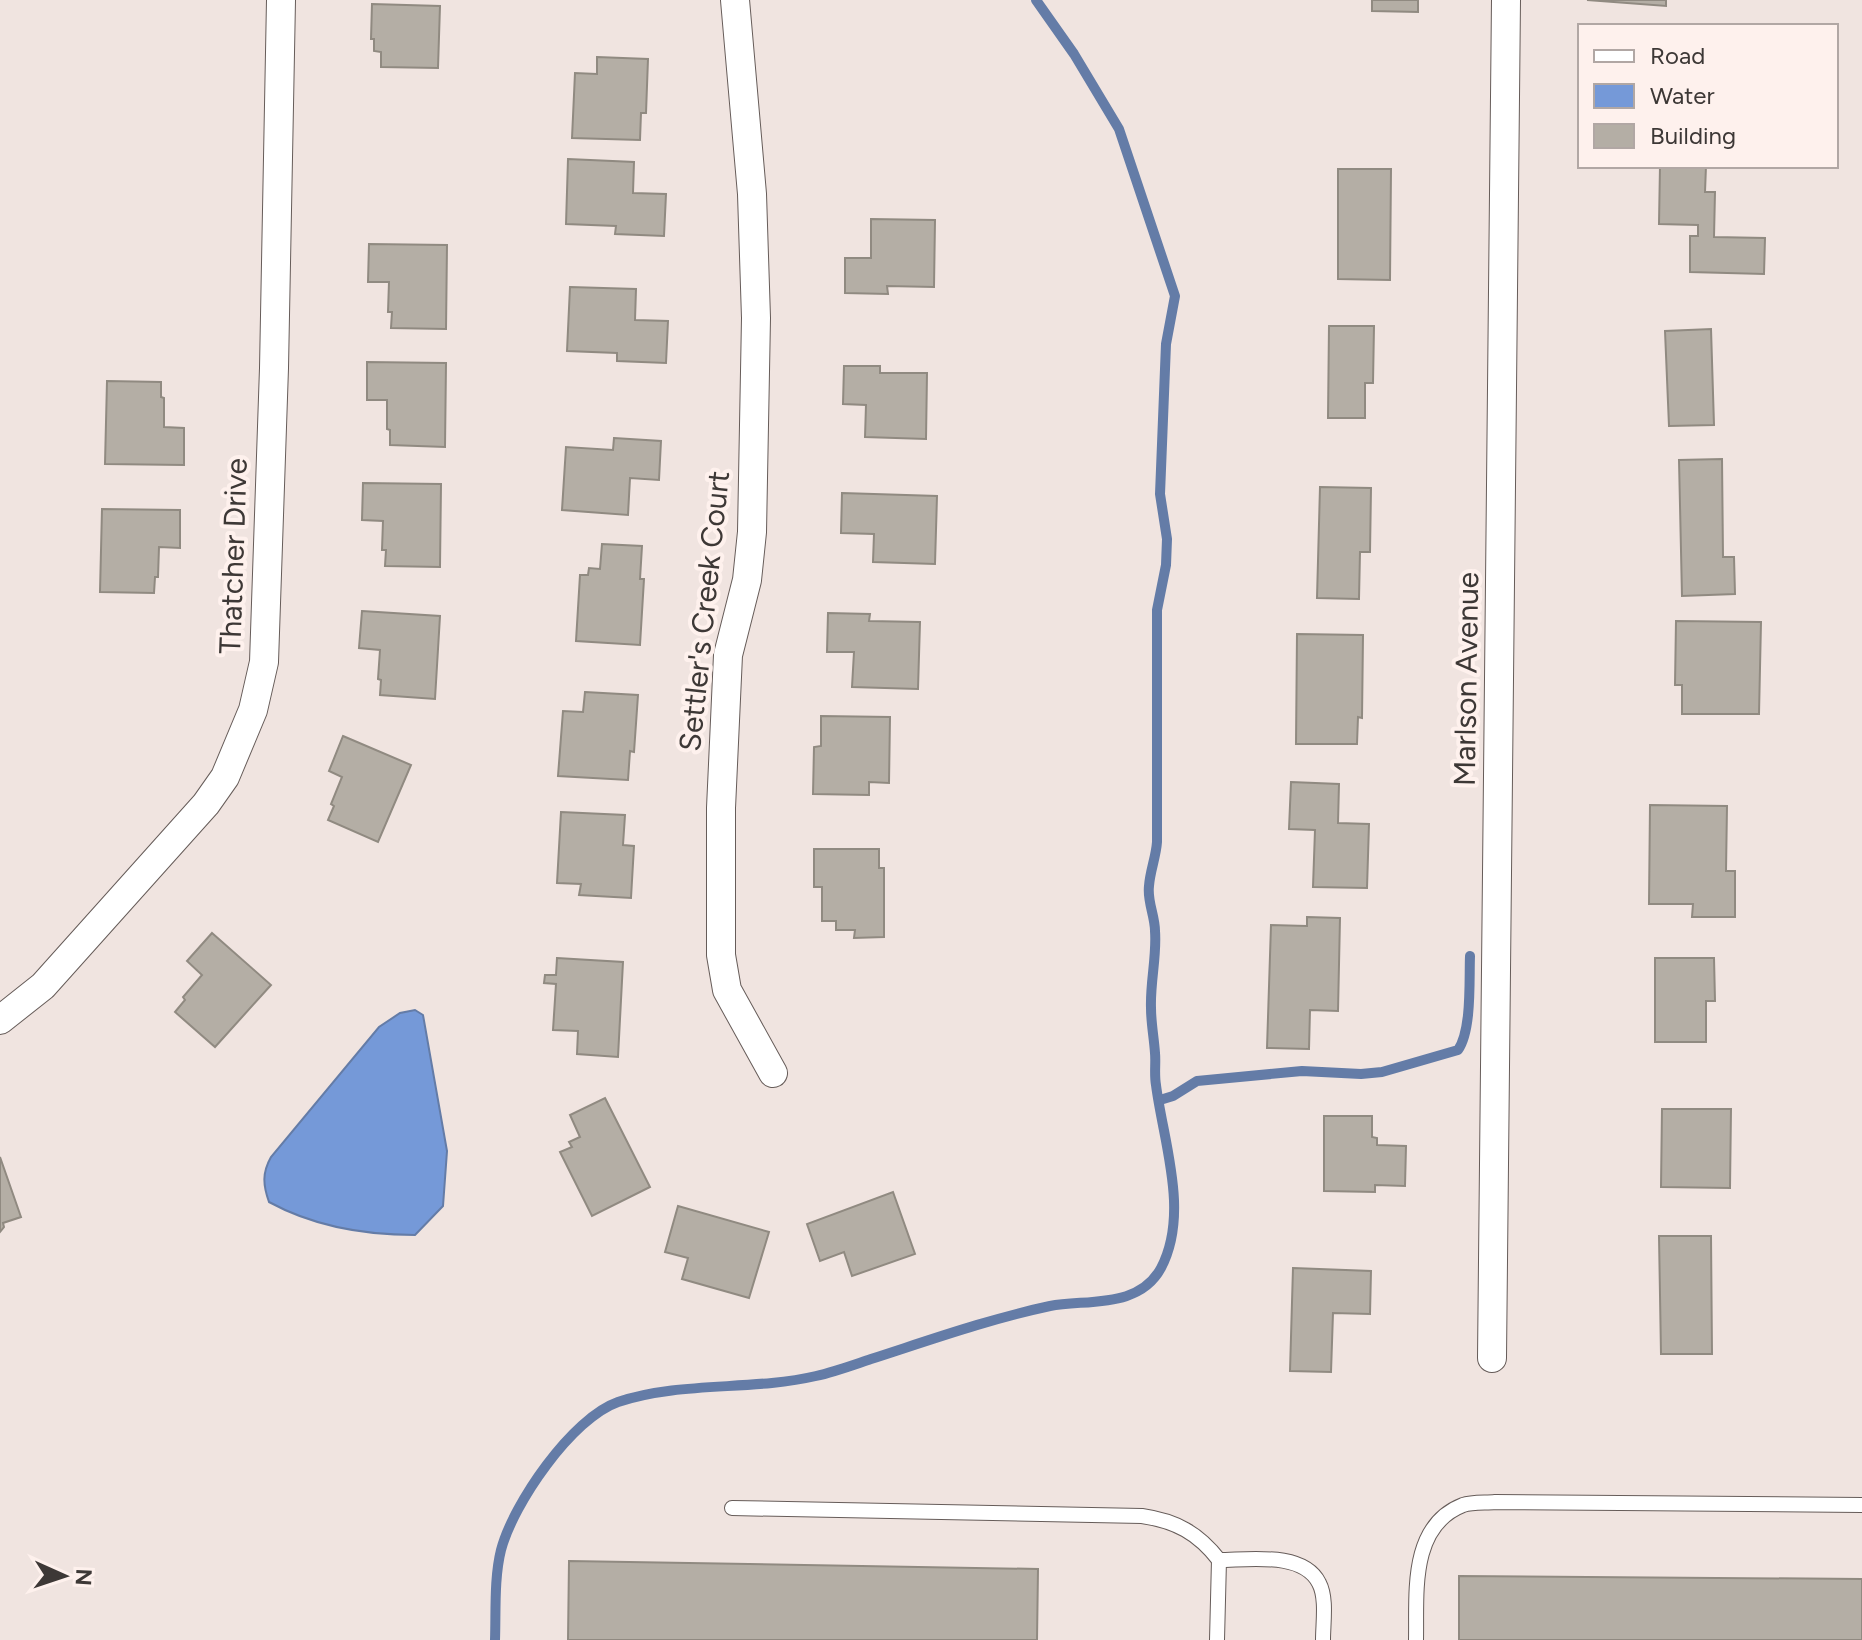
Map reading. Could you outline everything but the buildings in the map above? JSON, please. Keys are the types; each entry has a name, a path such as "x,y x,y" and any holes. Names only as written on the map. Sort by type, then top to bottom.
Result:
{"street":[{"name":"Thatcher Drive","path":"0,1020 43,986 206,804 225,777 253,710 264,662 274,368 281,0"},
{"name":"Settler's Creek Court","path":"735,0 752,194 755,333 752,532 747,580 728,655 721,808 721,955 727,990 773,1073"},
{"name":"Marlson Avenue","path":"1492,1358 1506,0"}],"lane":[{"path":"1416,1640 1417,1570 1425,1545 1439,1522 1464,1505 1495,1502 1862,1505"},
{"path":"732,1508 1142,1516 1167,1520 1205,1542 1219,1560 1217,1640"},
{"path":"1219,1560 1285,1561 1310,1572 1320,1583 1323,1598 1323,1640"}],"water":[{"path":"415,1010 423,1015 447,1151 443,1206 415,1235 340,1228 269,1202 264,1179 271,1157 379,1027 400,1013"}],"waterway":[{"path":"495,1640 497,1572 508,1531 531,1487 547,1465 582,1425 600,1411 618,1402 666,1391 791,1381 816,1376 1027,1311 1126,1296 1151,1281 1161,1268 1169,1247 1174,1201 1155,1081 1151,1019 1155,925 1149,892 1157,842 1157,610 1166,565 1167,539 1160,494 1166,344 1175,296 1119,129 1074,54 1036,0"},
{"path":"1160,1100 1197,1081 1302,1071 1382,1072 1458,1050 1468,1018 1470,956"}]}
